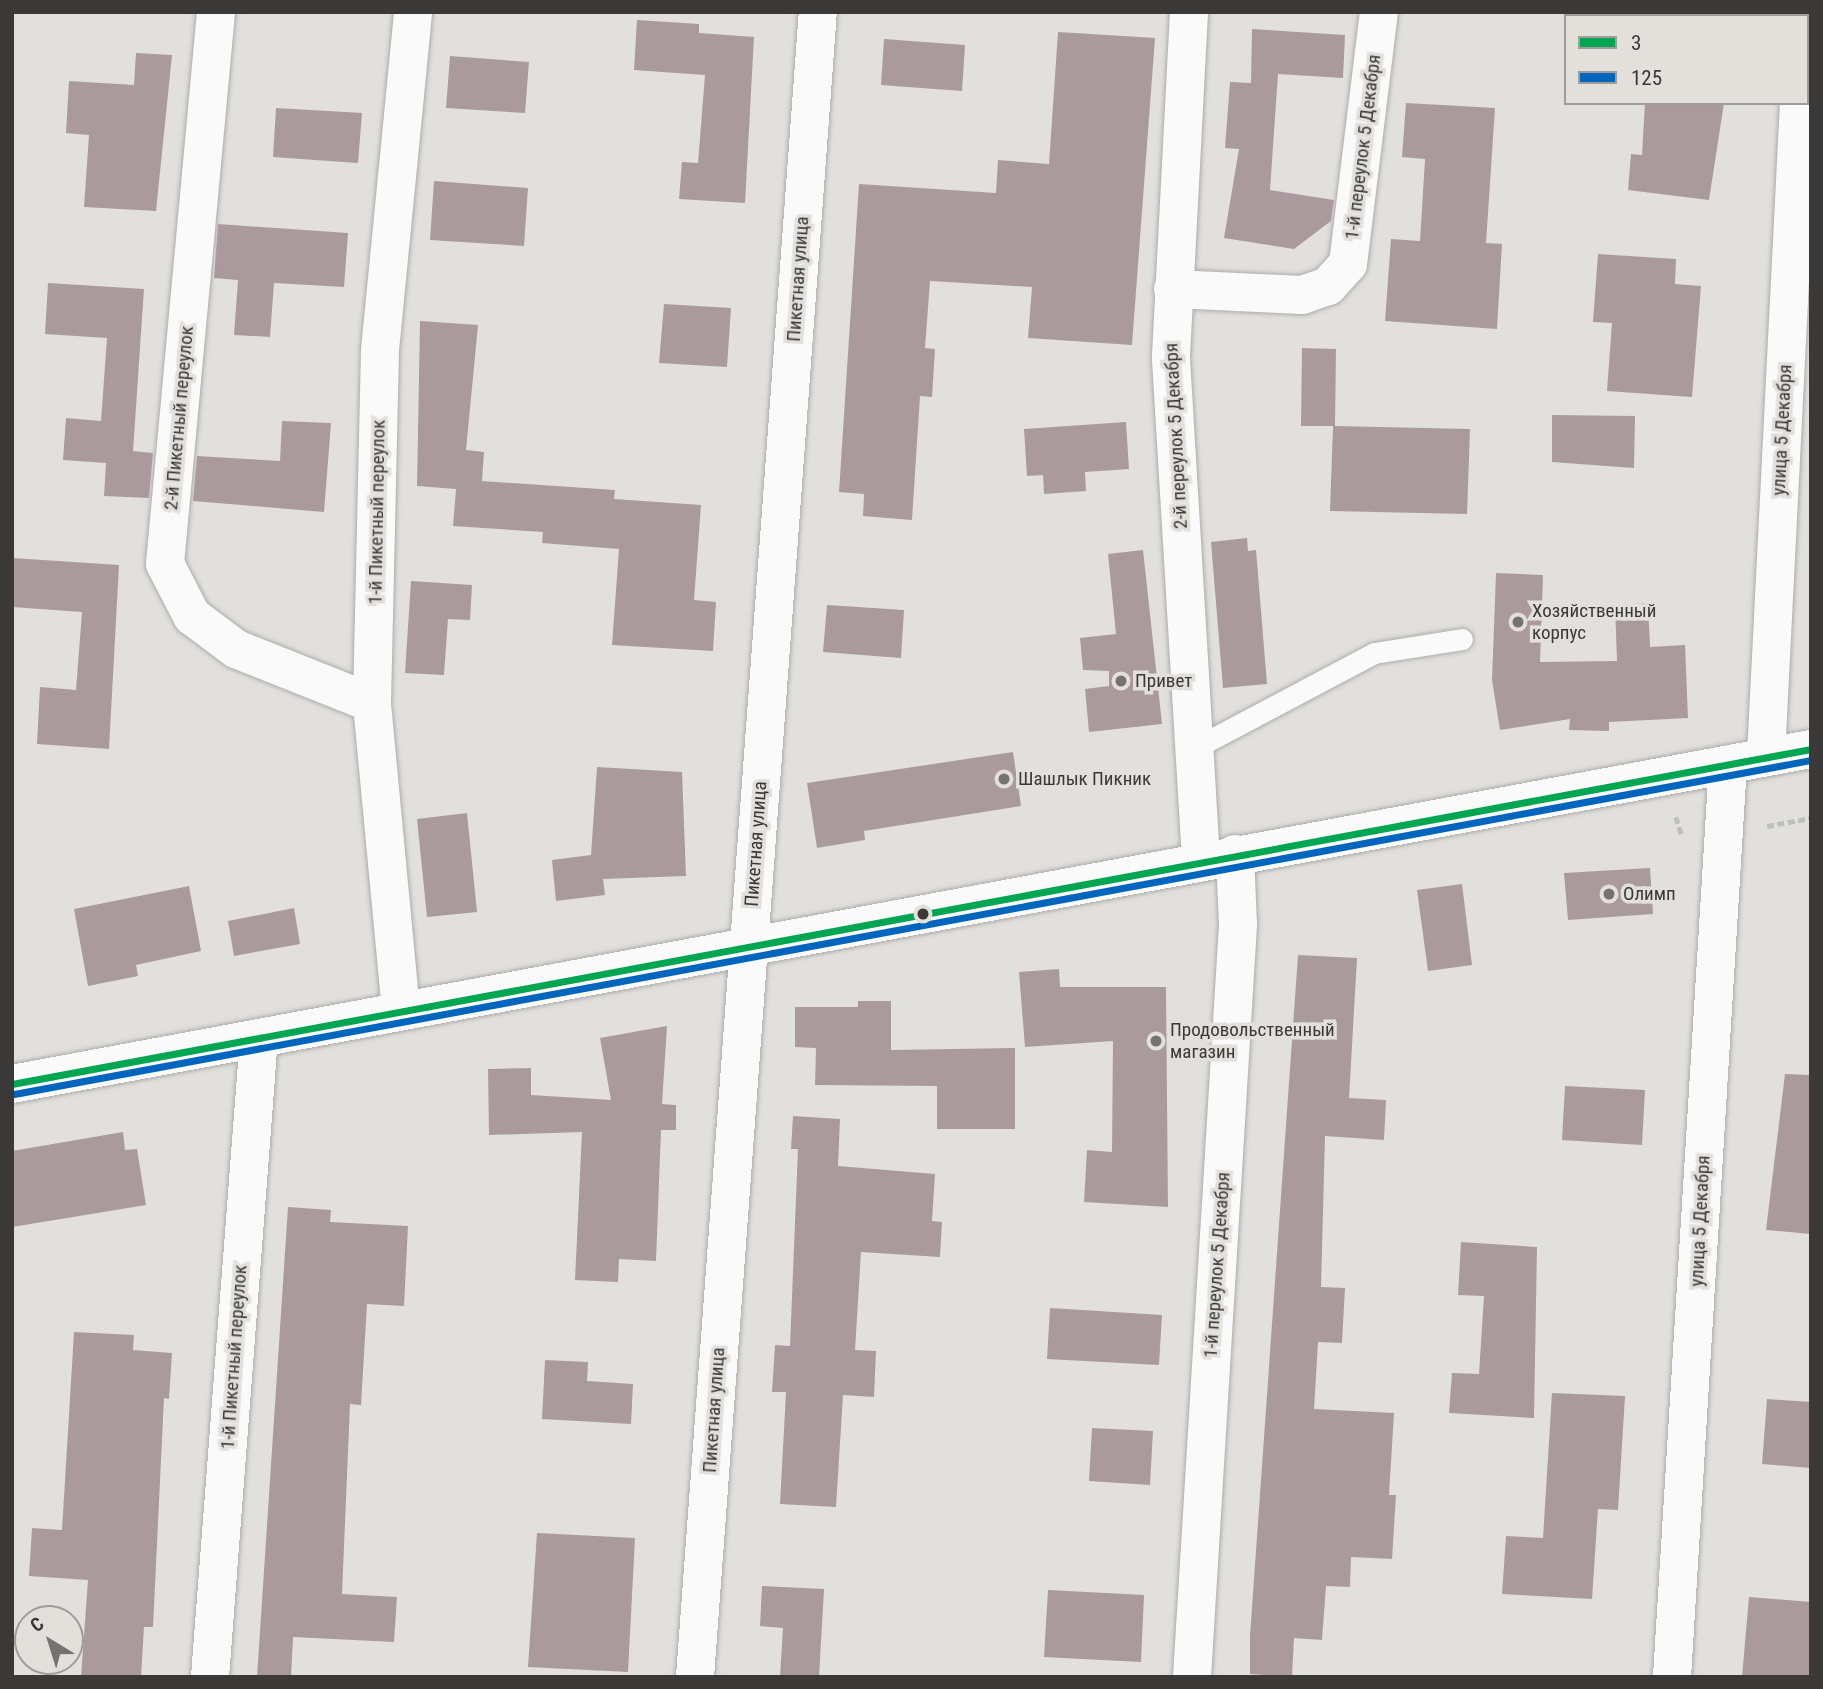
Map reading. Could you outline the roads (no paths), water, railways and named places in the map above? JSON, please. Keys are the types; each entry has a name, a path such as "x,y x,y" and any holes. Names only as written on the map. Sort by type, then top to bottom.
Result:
{"street":[{"name":"2-й Пикетный переулок","path":"216,12 165,564 192,616 236,649 372,703"},
{"name":"1-й Пикетный переулок","path":"401,1012 372,703 380,350 413,12"},
{"name":"Пикетная улица","path":"695,1677 817,12"},
{"name":"2-й переулок 5 Декабря","path":"1189,12 1171,359 1193,749 1217,857"},
{"name":"1-й переулок 5 Декабря","path":"1173,289 1302,295 1328,286 1348,264 1379,12"},
{"name":"улица 5 Декабря","path":"1766,757 1799,105"},
{"path":"12,1084 401,1012 748,942 1811,749"},
{"name":"улица 5 Декабря","path":"1672,1677 1728,765"},
{"name":"1-й переулок 5 Декабря","path":"1192,1677 1237,938 1217,857"},
{"name":"1-й Пикетный переулок","path":"210,1677 259,1038"}],"lane":[{"path":"1193,749 1374,653 1462,639"}],"place":[{"name":"Хозяйственный корпус","path":"1518,622"},
{"name":"Привет","path":"1121,681"},
{"name":"Шашлык Пикник","path":"1004,779"},
{"name":"Олимп","path":"1609,894"},
{"name":"Продовольственный магазин","path":"1156,1041"}]}
